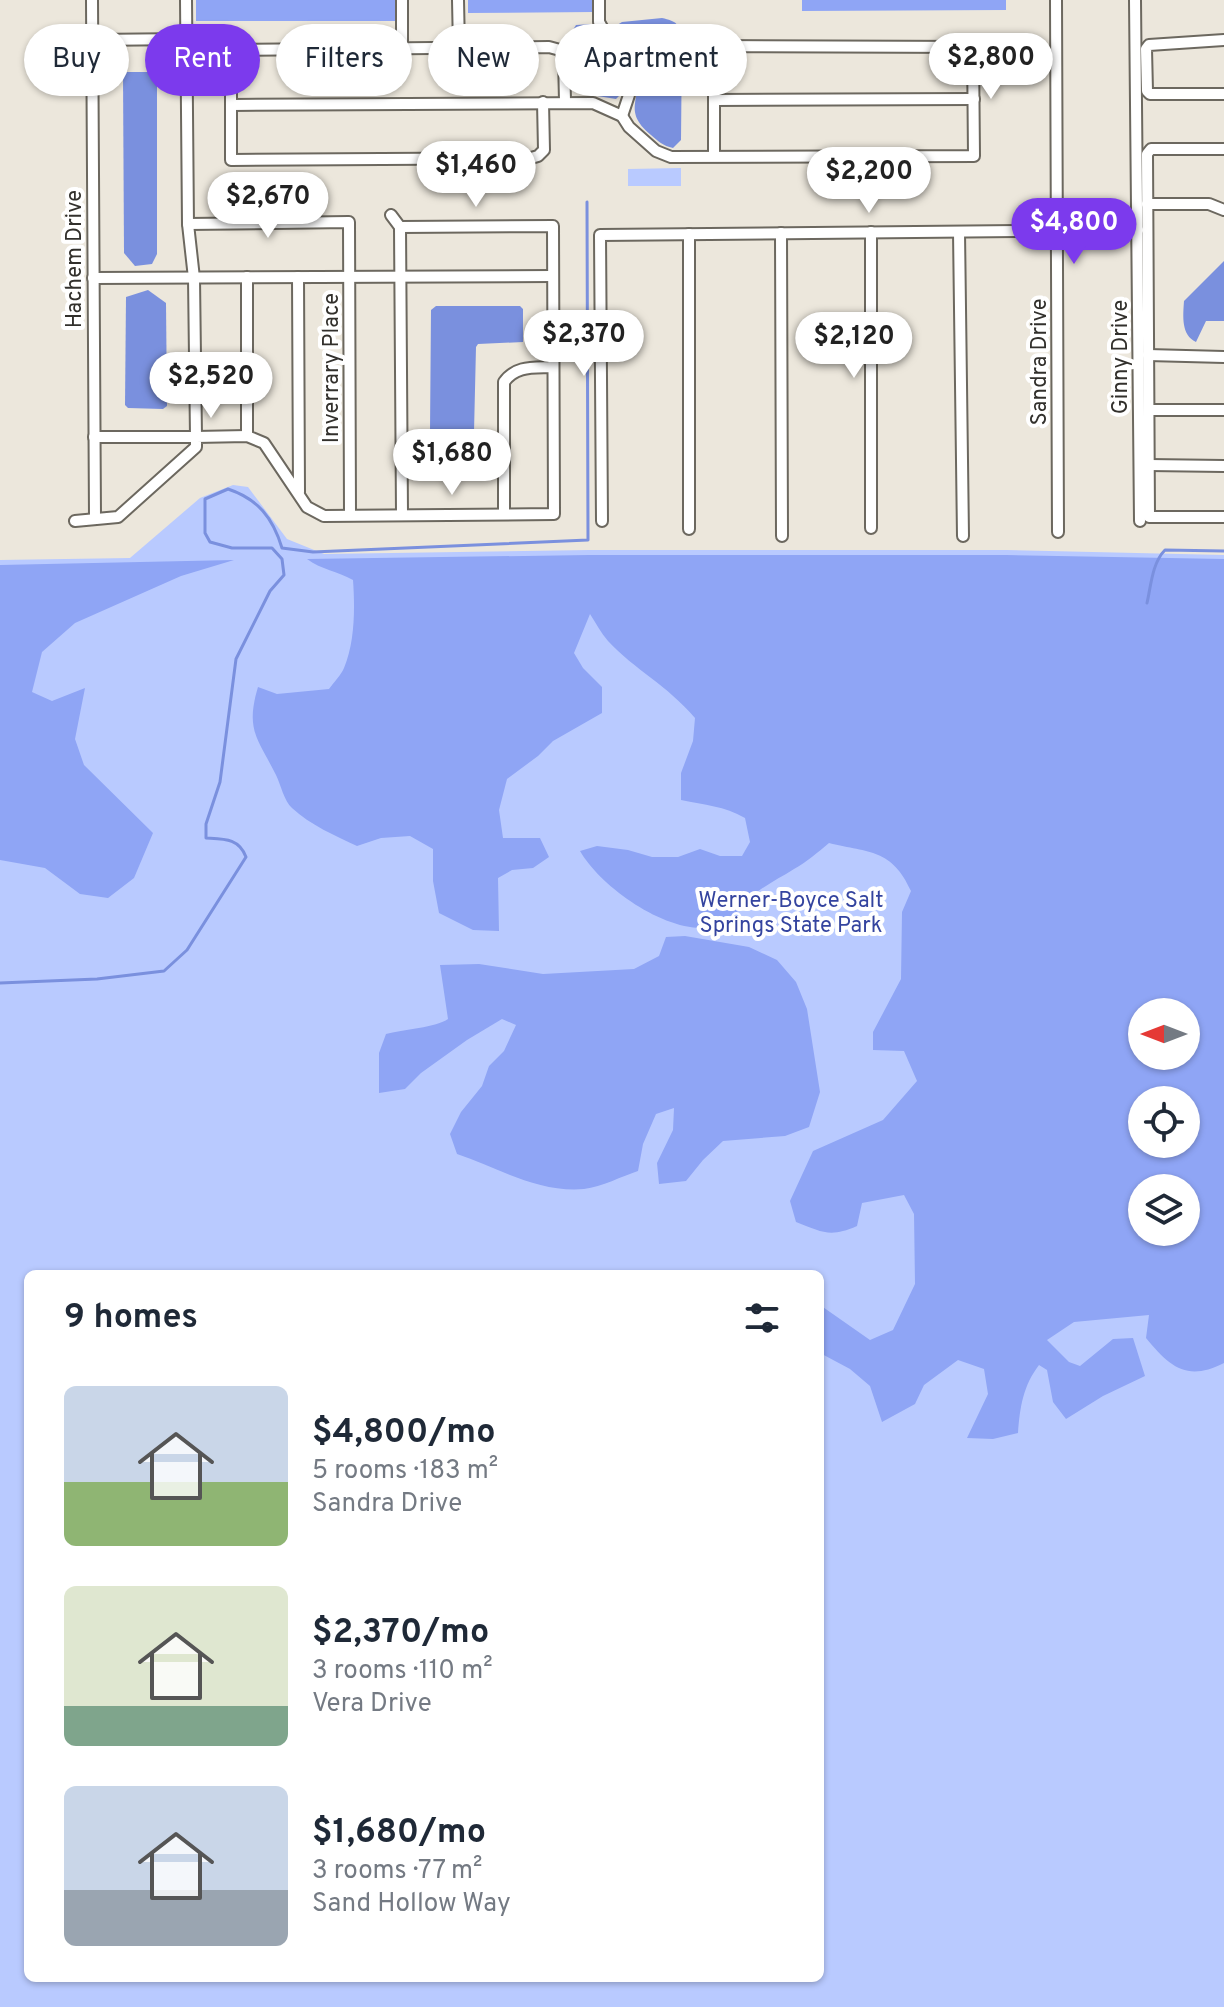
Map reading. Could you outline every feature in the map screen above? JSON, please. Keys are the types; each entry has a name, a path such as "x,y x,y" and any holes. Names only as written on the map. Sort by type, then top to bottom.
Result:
{"street":[{"name":"Hachem Drive","path":"92,0 92,24"},
{"path":"186,0 187,24"},
{"path":"402,0 402,24"},
{"path":"458,0 458,24"},
{"path":"599,0 599,22 627,71 630,83 622,116"},
{"name":"Sandra Drive","path":"1056,0 1058,532"},
{"name":"Ginny Drive","path":"1135,0 1145,519"},
{"path":"1224,40 1147,46 1148,93 1224,94"},
{"path":"231,105 565,101 593,103 622,116 629,127 656,151 671,157 714,157 974,156 973,47 714,46 714,157"},
{"path":"539,47 560,50 564,58 565,101"},
{"path":"276,49 231,50 231,160 531,158 544,150 543,102"},
{"name":"Hachem Drive","path":"92,96 95,518"},
{"path":"75,521 118,517 196,447 194,278 188,224 187,96"},
{"path":"714,100 974,99"},
{"path":"1224,149 1149,151 1149,465 1145,519 1224,517"},
{"path":"1147,204 1209,204 1224,210"},
{"path":"391,215 400,227 402,514"},
{"name":"Inverrary Place","path":"188,224 349,222 350,514"},
{"path":"94,437 247,436 264,443 307,507 324,516 554,514 553,226 400,227"},
{"path":"602,521 600,235 1138,230"},
{"path":"871,232 871,528"},
{"path":"959,232 963,536"},
{"path":"781,233 782,536"},
{"path":"689,234 689,529"},
{"path":"93,278 553,276"},
{"path":"247,277 247,436"},
{"path":"298,277 299,494"},
{"path":"1148,355 1224,357"},
{"path":"504,514 504,382 510,373 518,369 553,367"},
{"path":"1149,410 1224,410"},
{"path":"402,464 503,463"},
{"path":"1149,465 1224,466"}],"green space":[{"path":"681,168 681,186 628,186 628,169"},
{"name":"Werner-Boyce Salt Springs State Park","path":"233,485 248,487 287,539 324,554 589,550 1006,550 1224,555 1224,2007 0,2007 0,560 130,558 200,498"}],"shaded area":[{"path":"196,0 397,0 397,21 196,21"},
{"path":"468,0 594,0 594,12 468,13"},
{"path":"802,0 1006,0 1006,10 802,11"},
{"path":"662,18 676,24 619,24"},
{"path":"129,72 145,72 145,96 157,96 157,254 152,264 135,266 124,253 123,96 129,96"},
{"path":"636,96 681,96 681,140 673,148 663,145 642,126 635,110"},
{"path":"1224,261 1224,321 1206,321 1196,342 1185,330 1184,301"},
{"path":"148,290 166,303 167,406 163,409 128,408 125,405 126,297"},
{"path":"436,306 520,306 523,309 523,342 478,344 476,347 474,432 471,434 433,434 430,431 431,310"},
{"path":"1006,555 1224,559 1224,1363 1200,1371 1189,1371 1171,1364 1146,1338 1149,1315 1074,1322 1047,1340 1069,1362 1080,1366 1113,1339 1133,1338 1145,1376 1103,1396 1066,1419 1053,1402 1047,1370 1039,1365 1023,1397 1018,1433 993,1439 967,1438 988,1394 984,1369 958,1360 924,1385 915,1404 882,1422 870,1386 850,1369 824,1355 824,1308 870,1340 893,1330 915,1284 914,1214 904,1195 862,1203 857,1226 840,1232 826,1232 796,1222 790,1201 813,1151 883,1120 917,1081 904,1051 873,1050 873,1032 901,979 902,912 911,891 904,877 888,860 878,855 829,843 757,892 724,923 702,928 661,918 641,908 604,880 580,851 597,846 652,857 678,857 700,849 720,856 742,856 750,842 745,818 722,808 681,800 681,773 693,741 695,718 618,651 605,638 590,614 574,653 583,668 602,687 602,713 553,741 507,779 499,810 503,838 540,838 549,857 533,868 512,870 498,878 499,931 473,930 439,913 433,881 433,849 410,836 381,838 357,846 307,820 287,801 255,734 253,714 258,687 277,694 329,689 343,671 353,625 353,580 307,559"},
{"path":"234,560 181,576 75,623 42,652 32,692 52,701 85,688 75,739 84,765 153,833 134,878 108,898 80,894 45,868 0,860 0,565"},
{"path":"685,936 749,947 777,960 796,982 807,1009 820,1092 809,1127 785,1136 723,1141 686,1181 659,1184 657,1163 673,1130 674,1108 656,1114 643,1144 638,1171 584,1189 551,1187 519,1178 457,1154 450,1134 461,1112 482,1086 489,1066 504,1051 516,1025 502,1019 421,1073 405,1089 379,1093 379,1053 386,1034 448,1019 440,965 479,964 543,974 634,969 659,956 666,937"}],"waterway":[{"path":"0,983 97,979 164,971 187,950 246,857 235,843 206,838 206,824 220,782 236,659 270,591 284,575 282,559 272,548 232,548 210,542 205,533 205,499 228,489 239,493 263,511 282,548 313,552 588,540 587,202"},
{"path":"1147,603 1155,568 1165,550 1224,551"}]}
